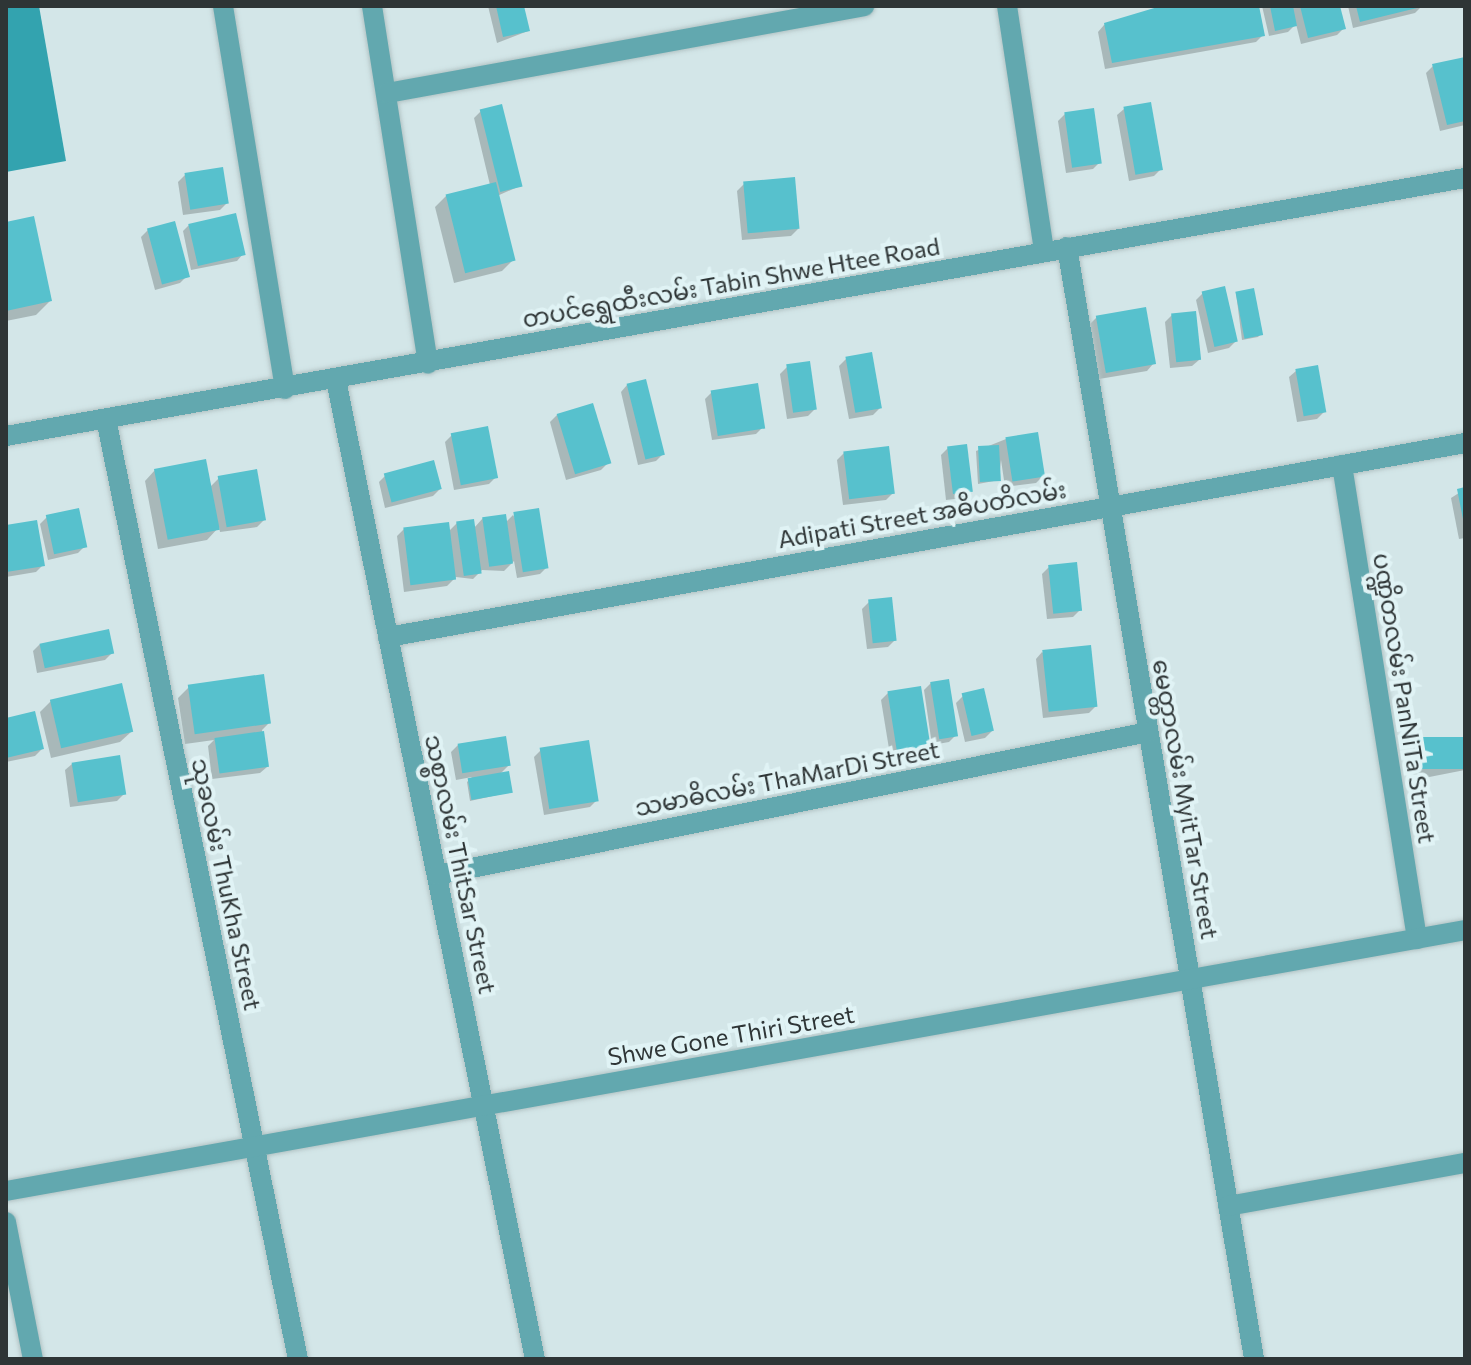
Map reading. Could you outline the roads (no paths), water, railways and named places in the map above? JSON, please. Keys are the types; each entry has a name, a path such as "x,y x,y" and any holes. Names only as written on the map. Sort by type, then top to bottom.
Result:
{"street":[{"path":"223,6 285,389"},
{"path":"372,6 428,364"},
{"path":"387,93 864,6"},
{"path":"1007,6 1044,250"},
{"name":"တပင်ရွှေထီးလမ်း Tabin Shwe Htee Road","path":"6,436 428,364 1044,250 1465,178"},
{"name":"မေတ္တာလမ်း MyitTar Street","path":"1067,247 1254,1359"},
{"name":"သစ္စာလမ်း ThitSar Street","path":"336,380 535,1359"},
{"name":"သုခလမ်း ThuKha Street","path":"106,419 298,1359"},
{"name":"Adipati Street အဓိပတိလမ်း","path":"388,637 1465,443"},
{"name":"ပဏ္ဍိတလမ်း PanNiTa Street","path":"1342,465 1417,939"},
{"name":"သမာဓိလမ်း ThaMarDi Street","path":"437,875 1148,732"},
{"name":"Shwe Gone Thiri Street","path":"6,1191 1465,930"},
{"path":"1228,1206 1465,1163"},
{"path":"6,1222 33,1359"}],"water":[{"path":"6,6 39,6 66,161 6,172"}]}
